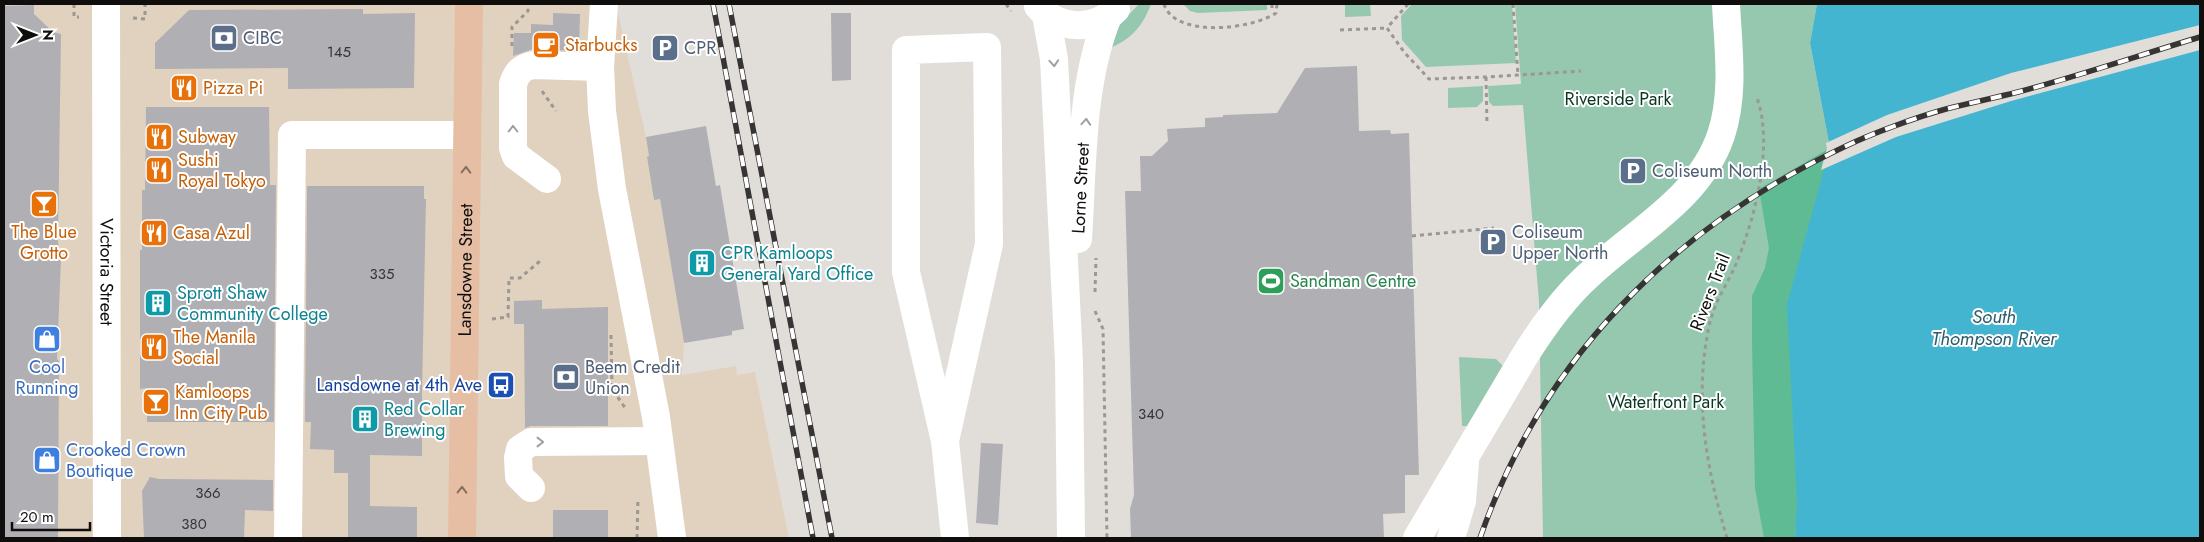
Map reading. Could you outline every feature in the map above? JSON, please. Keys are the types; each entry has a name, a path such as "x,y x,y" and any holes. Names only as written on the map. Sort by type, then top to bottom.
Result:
{"main road":[{"name":"Lansdowne Street","path":"462,538 469,4"}],"street":[{"name":"Victoria Street","path":"106,4 107,538"},
{"path":"604,4 600,67 602,111 612,189 659,441 672,538"},
{"path":"1417,538 1524,357 1565,301 1589,275 1683,194 1714,154 1721,134 1729,94 1726,4"},
{"path":"1041,9 1058,22 1084,26 1096,22 1114,10"},
{"name":"Lorne Street","path":"1041,9 1054,59 1069,362 1071,538"},
{"name":"Lorne Street","path":"1069,362 1088,85 1093,59 1114,10"},
{"path":"946,441 989,244 988,47 906,50 906,272 946,441 955,538"},
{"path":"547,180 516,156 513,148 512,84 516,74 523,68 533,65 600,67"},
{"path":"288,538 292,135 467,135"},
{"path":"530,488 518,476 518,458 520,449 530,442 659,441"},
{"path":"1450,538 1462,501 1465,456"}],"path":[{"path":"145,4 145,19"},
{"path":"1164,4 1174,19 1184,25 1198,28 1253,23 1276,13 1276,4"},
{"path":"1340,30 1387,28 1408,4"},
{"path":"1513,4 1518,75"},
{"path":"1387,28 1404,52 1429,79 1486,78 1581,72"},
{"path":"1486,78 1487,126"},
{"name":"Rivers Trail","path":"1727,538 1718,509 1704,444 1701,410 1702,380 1704,349 1710,320 1735,266 1753,219 1763,152 1762,125 1755,94"},
{"path":"1412,236 1494,228"},
{"path":"1094,299 1096,250"},
{"path":"492,320 508,317 509,278 520,278 540,261"},
{"path":"1094,309 1103,329 1107,538"}],"shaded area":[{"path":"4,4 620,4 617,9 646,137 649,156 647,157 654,200 660,199 684,345 682,375 736,366 737,375 755,372 789,538 4,538"}],"green space":[{"path":"1139,4 1151,4 1139,27 1121,43 1104,50 1118,26"},
{"path":"1183,4 1267,4 1267,10 1198,13 1190,11"},
{"path":"1345,4 1370,4 1371,16 1345,17"},
{"path":"1412,4 1512,4 1516,63 1426,67 1402,40 1401,16"},
{"name":"Waterfront Park","path":"1515,4 1817,4 1810,43 1830,148 1795,538 1543,538 1539,302 1523,105 1493,106 1489,102 1488,86 1521,84"},
{"path":"1483,86 1483,101 1477,107 1448,108 1448,88"},
{"path":"1830,148 1795,538 1764,538 1755,488 1752,344 1752,296 1765,268 1769,248 1759,189"},
{"path":"1459,357 1496,359 1504,367 1472,426 1462,426"}],"water":[{"name":"South Thompson River","path":"1817,4 2200,4 2200,538 1795,538 1797,503 1787,304 1830,148 1810,43"}],"pier":[{"path":"2200,25 2200,50 2011,101 1896,137 1821,170 1827,148 1826,143 1887,115 2011,73"}],"building":[{"path":"34,5 34,14 53,32 61,34 58,242 61,258 57,359 59,361 58,538 4,538 4,6"},
{"path":"363,9 363,14 415,13 414,88 288,89 288,68 155,69 155,43 189,10"},
{"name":"Starbucks","path":"553,13 580,14 579,51 533,49 513,56 514,33 531,33 531,24 553,25"},
{"path":"831,13 851,13 851,80 832,81"},
{"name":"Sandman Centre","path":"1357,66 1359,131 1390,130 1391,134 1409,133 1419,475 1405,475 1405,513 1383,514 1384,538 1131,538 1130,509 1134,495 1125,191 1141,191 1140,156 1152,156 1168,141 1167,129 1205,127 1205,118 1223,117 1223,115 1277,113 1305,68"},
{"path":"146,107 269,107 270,185 276,185 274,422 147,422 147,388 140,389 140,250 142,250 142,190 145,190"},
{"name":"CPR Kamloops General Yard Office","path":"706,126 716,186 720,185 744,329 732,331 732,335 684,343 660,199 654,200 647,157 649,156 646,137"},
{"path":"307,186 424,186 424,199 426,199 422,456 370,455 370,506 417,507 417,538 348,538 348,473 334,473 334,450 310,449 311,422 305,422"},
{"name":"Beem Credit Union","path":"542,300 542,309 608,307 608,426 531,426 525,428 524,324 514,324 514,301"},
{"path":"981,443 1003,444 998,525 976,523"},
{"path":"150,477 159,479 273,480 273,511 245,510 244,538 144,538 142,491"},
{"path":"553,510 608,510 608,538 553,538"}],"railway":[{"path":"713,4 813,538"},
{"path":"729,4 832,538"},
{"path":"1480,538 1507,473 1540,412 1578,356 1622,304 1671,258 1725,216 1783,179 1846,146 1895,126 1946,109 2064,79 2200,37"}],"place":[{"name":"CIBC","path":"224,38"},
{"name":"Starbucks","path":"546,45"},
{"name":"CPR","path":"665,48"},
{"name":"Pizza Pi","path":"184,88"},
{"name":"Subway","path":"159,137"},
{"name":"Sushi Royal Tokyo","path":"159,170"},
{"name":"Coliseum North","path":"1633,171"},
{"name":"The Blue Grotto","path":"44,204"},
{"name":"Casa Azul","path":"154,233"},
{"name":"Coliseum Upper North","path":"1493,242"},
{"name":"CPR Kamloops General Yard Office","path":"702,263"},
{"name":"Sandman Centre","path":"1271,281"},
{"name":"Sprott Shaw Community College","path":"158,303"},
{"name":"Cool Running","path":"47,339"},
{"name":"The Manila Social","path":"154,347"},
{"name":"Beem Credit Union","path":"566,377"},
{"name":"Lansdowne at 4th Ave","path":"501,385"},
{"name":"Kamloops Inn City Pub","path":"156,402"},
{"name":"Red Collar Brewing","path":"365,419"},
{"name":"Crooked Crown Boutique","path":"47,460"}],"park label":[{"name":"Riverside Park","path":"1618,99"}]}
